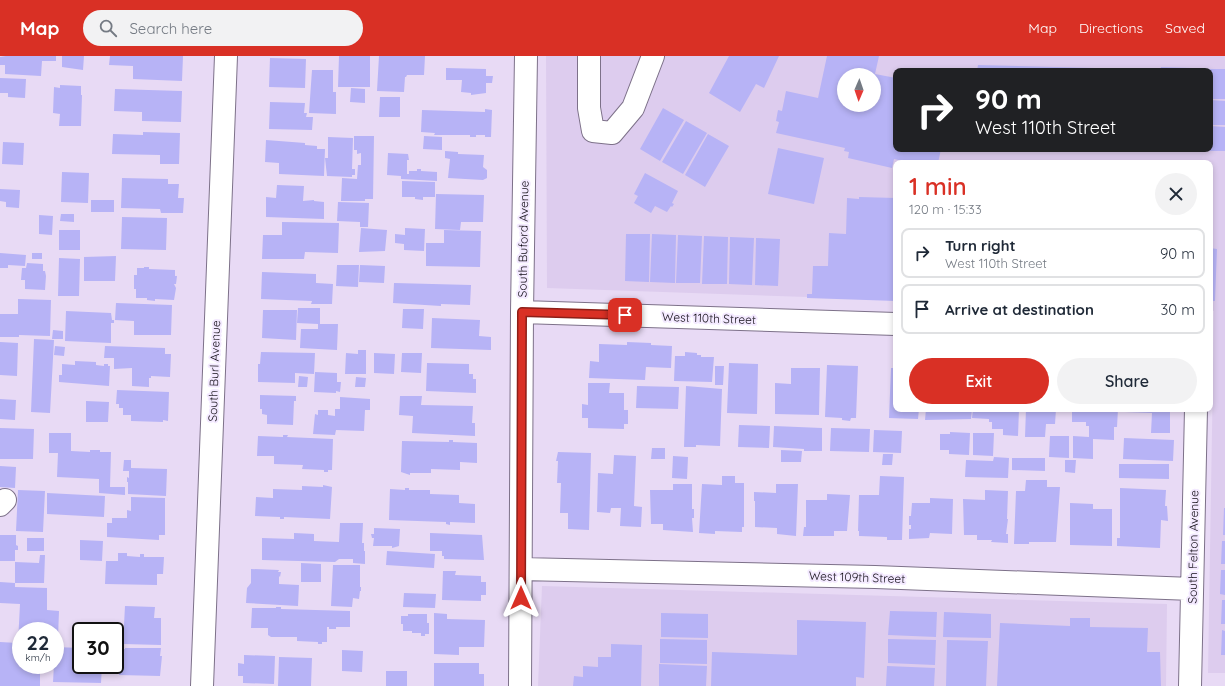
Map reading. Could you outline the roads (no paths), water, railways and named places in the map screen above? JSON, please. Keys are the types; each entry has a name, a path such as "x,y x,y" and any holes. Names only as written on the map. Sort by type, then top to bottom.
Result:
{"street":[{"name":"South Burl Avenue","path":"202,686 226,56"},
{"name":"South Buford Avenue","path":"520,686 522,312 526,56"},
{"path":"589,56 589,108 593,130 612,133 633,108 653,56"},
{"name":"West 110th Street","path":"522,312 893,324"},
{"name":"South Felton Avenue","path":"1190,686 1196,412"},
{"name":"West 109th Street","path":"521,569 875,577 1192,589"}]}
